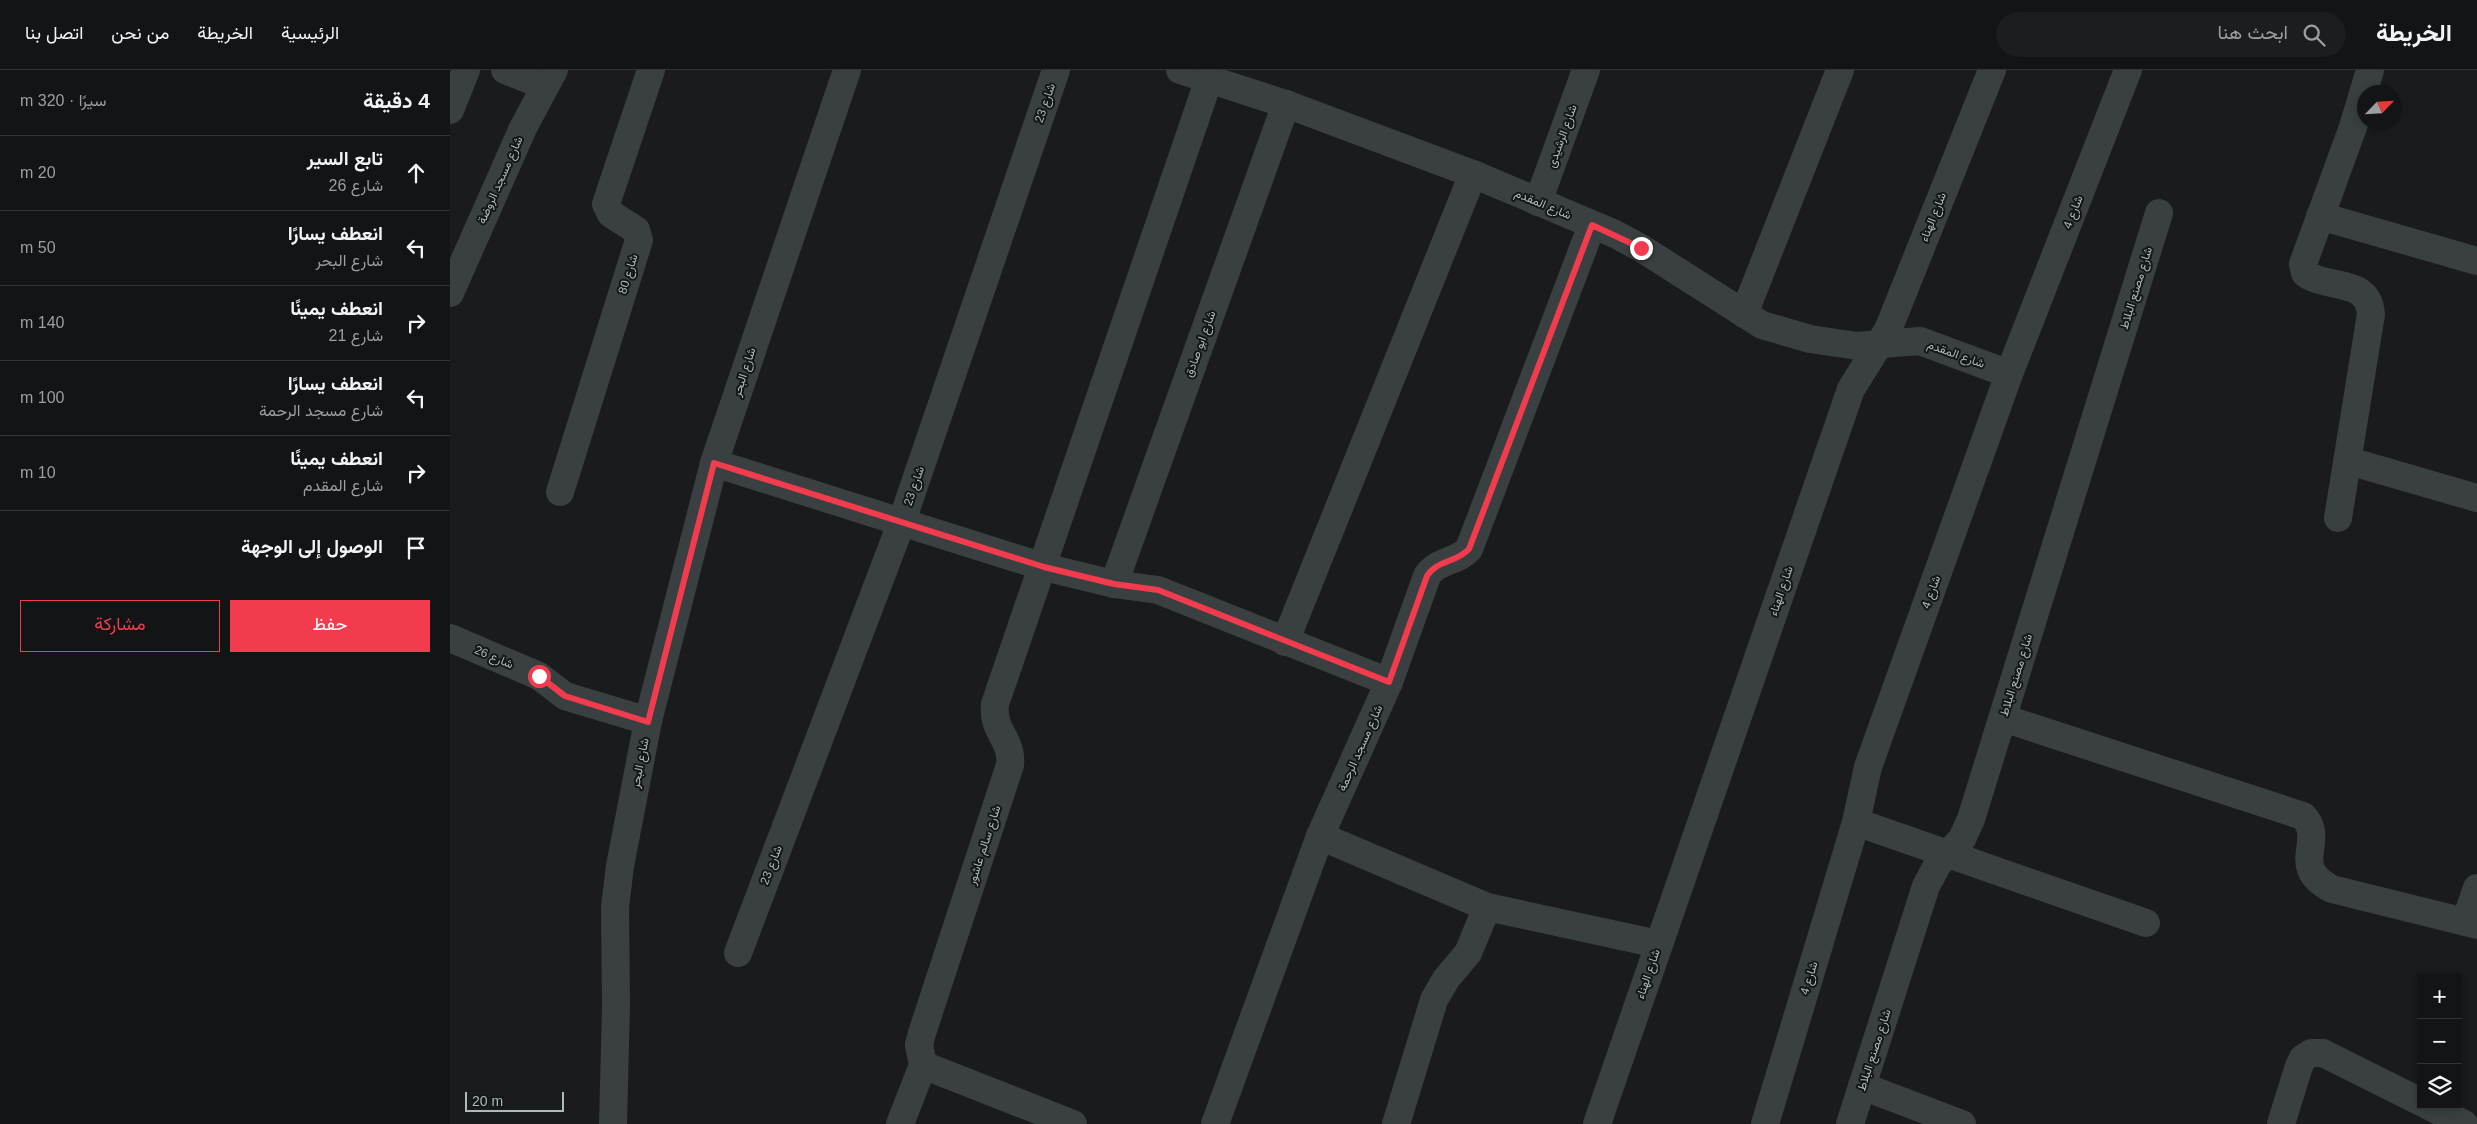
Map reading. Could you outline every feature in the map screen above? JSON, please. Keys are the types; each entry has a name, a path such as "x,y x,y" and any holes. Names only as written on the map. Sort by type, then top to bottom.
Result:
{"street":[{"path":"450,110 466,70"},
{"path":"505,70 550,78"},
{"name":"شارع 80","path":"560,492 639,240 636,230 611,214 606,204 651,70"},
{"name":"شارع البحر","path":"612,1124 616,1007 615,907 620,866 648,722 714,463 847,70"},
{"name":"شارع 23","path":"738,953 902,521 1056,70"},
{"name":"شارع المقدم","path":"1180,70 1286,104 1473,174 1592,225 1641,248 1762,325 1810,339 1857,346 1920,341 2009,374"},
{"name":"شارع الرشيدى","path":"1538,202 1586,70"},
{"path":"1744,314 1840,70"},
{"name":"شارع 4","path":"1765,1124 1856,822 1868,766 2009,374 2128,70"},
{"path":"2338,518 2349,461 2371,314 2370,303 2368,297 2360,291 2323,282 2305,273 2303,264 2354,127 2370,70"},
{"name":"شارع الهناء","path":"1597,1124 1852,389 1859,375 1881,344 1985,72"},
{"name":"شارع مسجد الروضة","path":"450,293 523,128 550,78"},
{"name":"شارع سالم عاشور","path":"900,1124 923,1065 919,1045 922,1033 1010,765 1010,749 996,725 996,704 1209,79"},
{"name":"شارع ابو صادق","path":"1114,584 1286,104"},
{"path":"1285,642 1473,174"},
{"name":"شارع مصنع البلاط","path":"1850,1124 1926,886 1946,854 1962,839 1967,830 2159,213"},
{"path":"2320,216 2477,261"},
{"name":"شارع مسجد الرحمة","path":"1215,1124 1320,836 1389,682 1427,576 1439,564 1456,560 1469,549 1592,225"},
{"path":"2349,461 2477,498"},
{"path":"714,463 1044,567 1114,584 1158,590 1389,682"},
{"name":"شارع 26","path":"450,638 539,676 565,696 648,722"},
{"path":"2002,718 2303,816 2312,829 2310,867 2315,878 2332,889 2471,924 2477,888"},
{"path":"1856,822 2146,924"},
{"path":"1320,836 1487,907 1658,944"},
{"path":"1396,1124 1434,1000 1446,979 1468,953 1487,907"},
{"path":"2281,1124 2299,1066 2303,1058 2311,1052 2323,1054 2417,1100"},
{"path":"923,1065 1073,1124"},
{"path":"1862,1086 1962,1124"},
{"path":"2435,1109 2464,1124"}],"route":[{"path":"539,676 560,693 571,699 648,722 714,463 1044,567 1114,584 1158,590 1389,682 1427,576 1439,564 1456,560 1463,556 1473,542 1592,225 1616,234 1641,248"}]}
